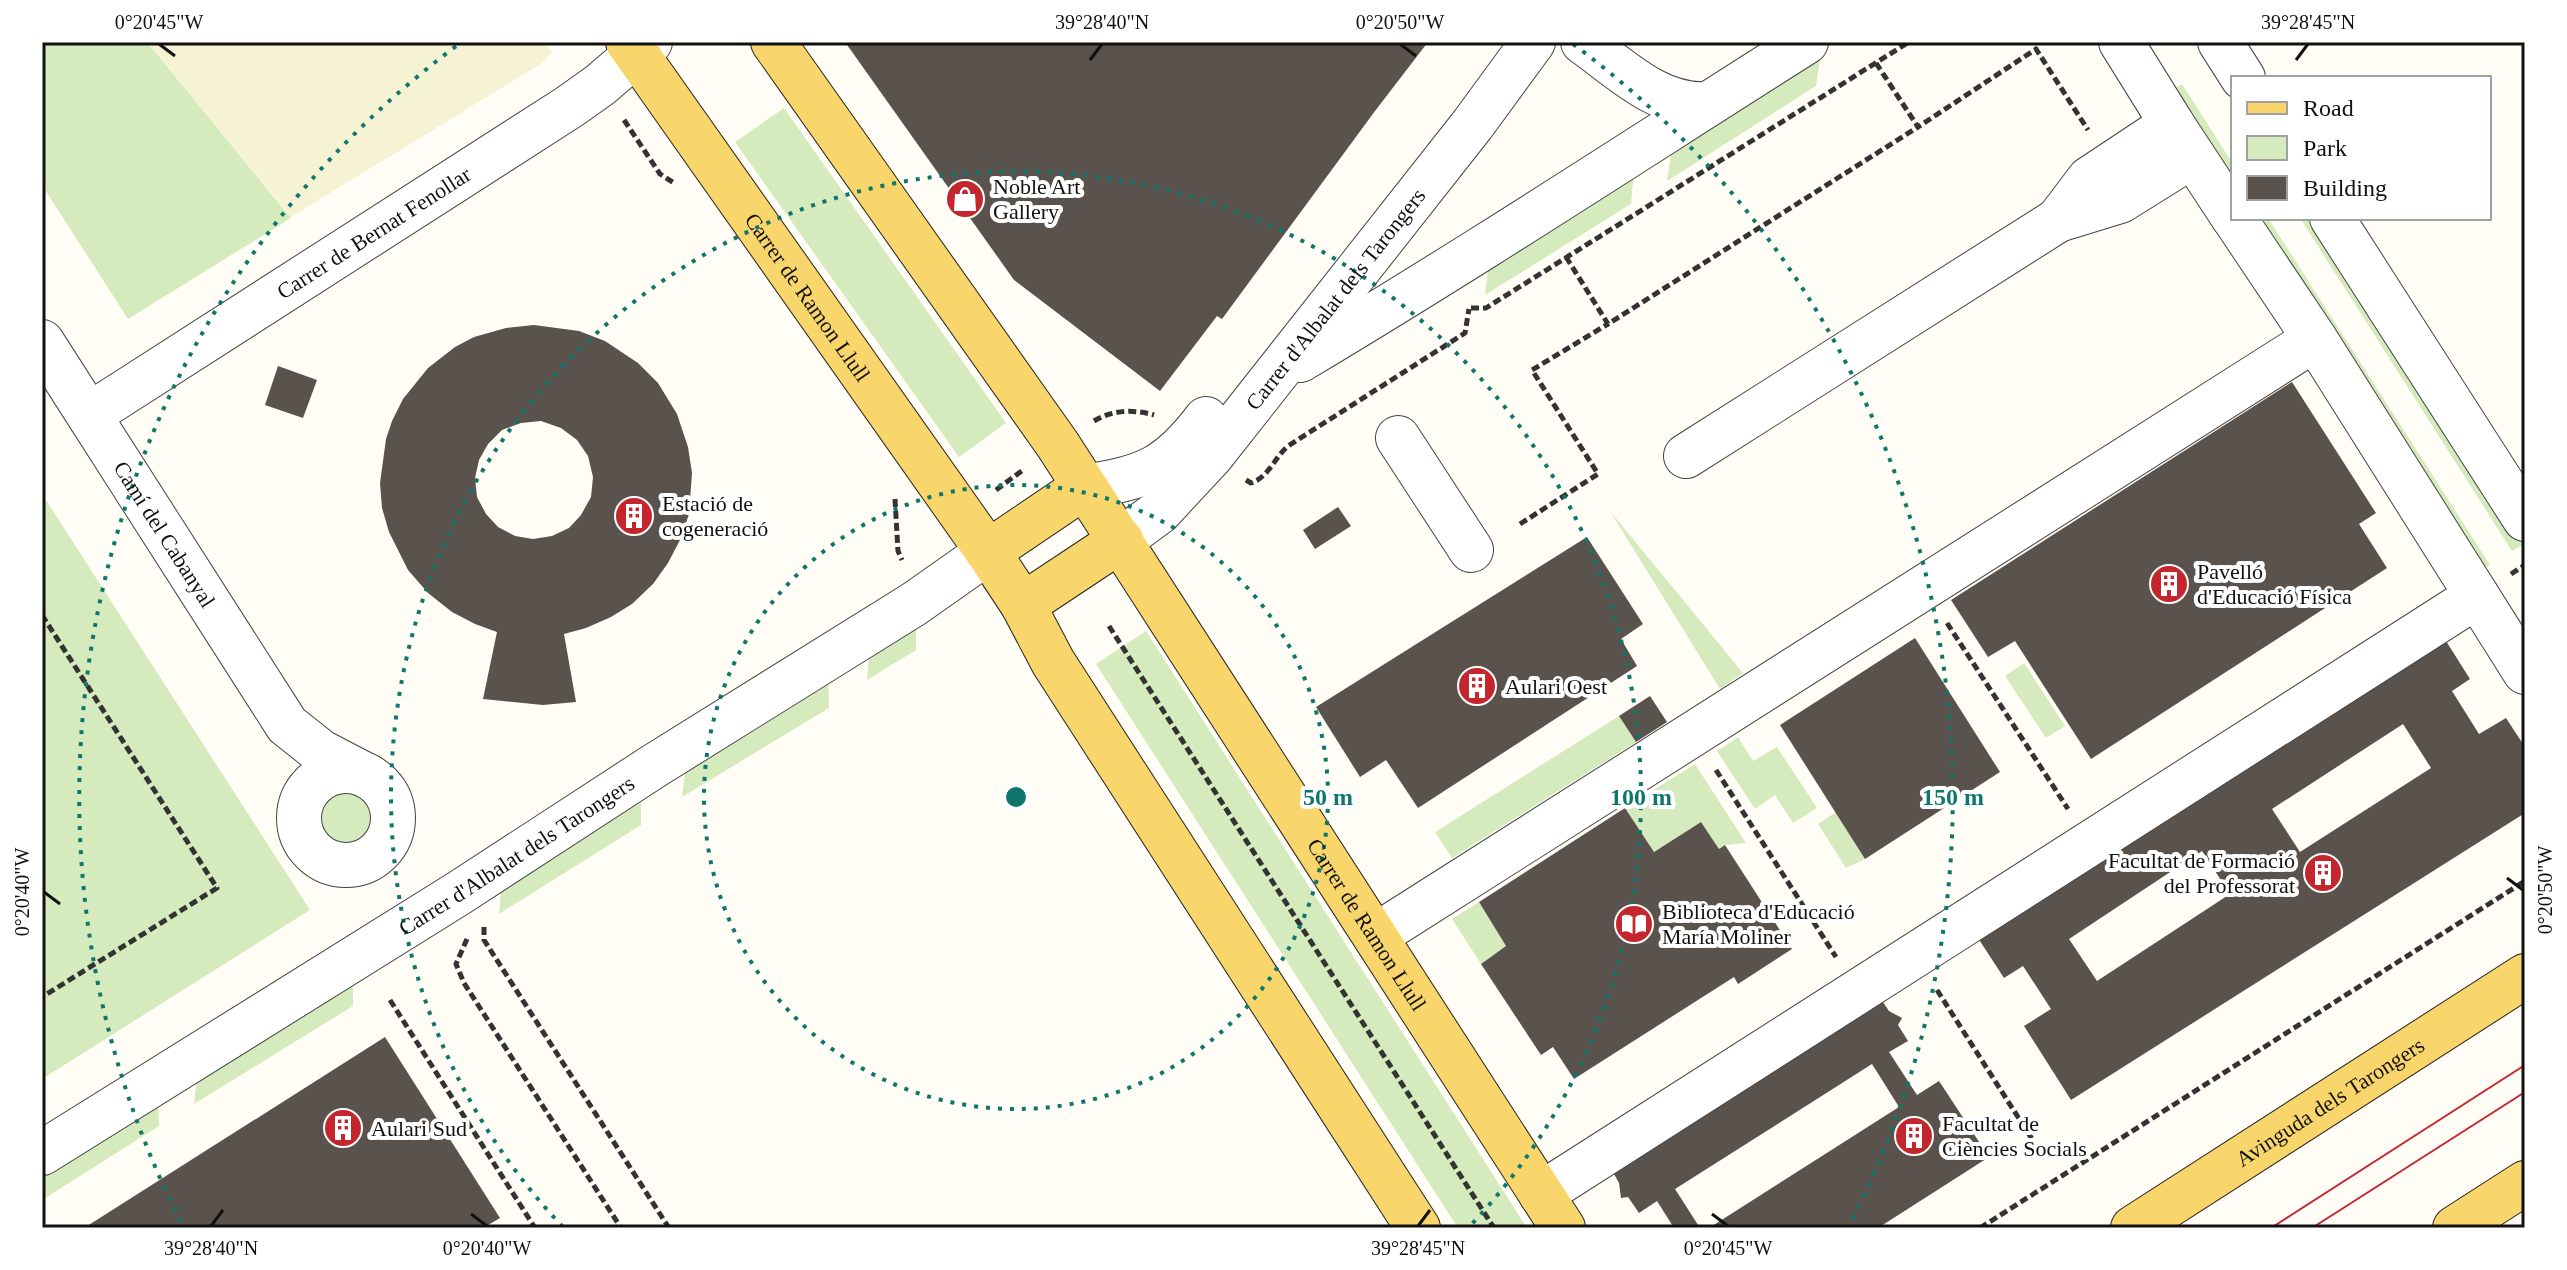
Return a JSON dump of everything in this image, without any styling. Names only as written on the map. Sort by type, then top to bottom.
[{"type":"main road","name":"Carrer de Ramon Llull","points":[[773,42],[1058,445],[1552,1211]]},
{"type":"main road","name":"Carrer de Ramon Llull","points":[[638,46],[1023,605],[1053,662],[1418,1228]]},
{"type":"main road","points":[[988,552],[1084,487]]},
{"type":"main road","points":[[1023,605],[1121,540]]},
{"type":"main road","name":"Avinguda dels Tarongers","points":[[2133,1228],[2525,976]]},
{"type":"main road","points":[[2455,1228],[2525,1183]]},
{"type":"street","name":"Carrer d'Albalat dels Tarongers","points":[[1084,487],[1118,482],[1147,472],[1175,456],[1192,438],[1501,42]]},
{"type":"street","name":"Carrer d'Albalat dels Tarongers","points":[[1121,540],[1159,512],[1212,455],[1473,124],[1533,42]]},
{"type":"street","points":[[1583,42],[1661,97],[1689,106],[1707,104]]},
{"type":"street","points":[[1276,375],[1481,251],[1644,143],[1806,42]]},
{"type":"street","points":[[2121,42],[2231,213]]},
{"type":"street","points":[[2220,42],[2242,76]]},
{"type":"street","name":"Carrer de Bernat Fenollar","points":[[89,415],[590,93],[638,46]]},
{"type":"street","points":[[1686,456],[2058,220],[2089,179],[2182,140]]},
{"type":"street","points":[[2236,220],[2315,339],[2525,672]]},
{"type":"street","points":[[2333,220],[2525,519]]},
{"type":"street","points":[[1375,936],[2315,339]]},
{"type":"street","name":"Camí del Cabanyal","points":[[42,342],[287,725]]},
{"type":"street","points":[[1398,438],[1471,550]]},
{"type":"street","name":"Carrer d'Albalat dels Tarongers","points":[[42,1153],[914,604],[988,552]]},
{"type":"street","points":[[1552,1211],[1858,992],[2477,596]]},
{"type":"street","points":[[287,725],[321,752],[369,777],[381,787],[390,801],[393,816],[391,833],[384,847],[371,858],[358,864],[328,862],[315,854],[306,843],[299,814],[293,746],[287,725]]},
{"type":"street","points":[[299,814],[311,786],[323,777],[337,772],[354,772],[369,777]]},
{"type":"path","points":[[1458,308],[1486,308],[1909,42]]},
{"type":"path","points":[[1520,524],[1598,474],[1532,370],[2036,49],[2092,137]]},
{"type":"path","points":[[1876,63],[1918,127]]},
{"type":"path","points":[[1566,257],[1608,324]]},
{"type":"path","points":[[1093,422],[1104,415],[1126,411],[1162,417]]},
{"type":"path","points":[[985,498],[1028,467]]},
{"type":"path","points":[[1925,587],[2091,843]]},
{"type":"path","points":[[42,615],[217,888],[42,997]]},
{"type":"path","points":[[1109,626],[1494,1228]]},
{"type":"path","points":[[1693,734],[1858,992]]},
{"type":"path","points":[[1980,1228],[2525,881]]},
{"type":"path","points":[[459,893],[467,908],[470,925],[456,964],[464,983],[621,1228]]},
{"type":"path","points":[[484,940],[669,1228]]},
{"type":"path","points":[[1915,956],[2046,1161]]},
{"type":"path","points":[[390,1000],[535,1228]]},
{"type":"shaded area","points":[[147,42],[544,42],[552,52],[542,63],[291,217]]},
{"type":"green space","points":[[42,42],[147,42],[291,218],[128,319],[42,185]]},
{"type":"green space","points":[[1821,53],[1816,86],[1667,181],[1672,148]]},
{"type":"green space","points":[[2182,84],[2231,161],[2231,194],[2167,94]]},
{"type":"green space","points":[[784,108],[1006,423],[959,457],[735,142]]},
{"type":"green space","points":[[1634,170],[1631,204],[1485,295],[1489,262]]},
{"type":"green space","points":[[2248,220],[2269,220],[2490,565],[2475,575]]},
{"type":"green space","points":[[2301,220],[2322,220],[2525,538],[2525,543],[2512,551]]},
{"type":"green space","points":[[42,494],[310,910],[42,1079]]},
{"type":"green space","points":[[1610,511],[1743,673],[1720,689]]},
{"type":"green space","points":[[916,617],[916,650],[867,680],[870,646]]},
{"type":"green space","points":[[1146,631],[1527,1228],[1458,1228],[1096,664]]},
{"type":"green space","points":[[2024,663],[2065,726],[2046,738],[2005,676]]},
{"type":"green space","points":[[828,674],[829,708],[682,797],[686,764]]},
{"type":"green space","points":[[1619,716],[1636,742],[1452,858],[1435,832]]},
{"type":"green space","points":[[1738,737],[1753,761],[1777,747],[1817,808],[1793,823],[1775,795],[1755,809],[1717,751]]},
{"type":"green space","points":[[1695,764],[1746,843],[1725,845],[1719,849],[1701,822],[1654,852],[1625,808]]},
{"type":"green space","points":[[346,786],[359,789],[369,796],[376,806],[379,819],[376,832],[369,842],[359,849],[346,852],[333,849],[323,842],[316,832],[313,819],[316,806],[323,796],[333,789]]},
{"type":"green space","points":[[641,792],[641,825],[499,914],[502,879]]},
{"type":"green space","points":[[1836,812],[1865,859],[1846,868],[1818,824]]},
{"type":"green space","points":[[1479,902],[1506,946],[1481,964],[1452,919]]},
{"type":"green space","points":[[353,972],[353,1006],[194,1104],[198,1071]]},
{"type":"green space","points":[[158,1093],[159,1126],[42,1200],[42,1168]]},
{"type":"building","points":[[845,42],[1428,42],[1222,319],[1217,316],[1160,391],[1014,280]]},
{"type":"building","name":"Estació de cogeneració","points":[[534,325],[579,331],[605,341],[638,363],[658,383],[677,414],[688,447],[692,473],[689,514],[668,563],[653,584],[632,604],[611,617],[564,634],[576,702],[543,705],[483,699],[497,632],[452,612],[428,593],[408,570],[389,532],[382,508],[380,483],[386,439],[403,399],[428,368],[455,347],[474,337],[506,328]],"holes":[[[541,421],[561,428],[577,440],[588,456],[593,477],[591,497],[569,528],[552,536],[533,539],[515,536],[498,527],[477,497],[475,478],[479,460],[488,444],[502,430],[521,423]]]},
{"type":"building","points":[[278,366],[317,380],[303,418],[265,405]]},
{"type":"building","name":"Pavelló d'Educació Física","points":[[2292,382],[2376,513],[2359,524],[2387,568],[2091,759],[2015,641],[1988,657],[1951,600]]},
{"type":"building","points":[[1338,507],[1351,526],[1315,549],[1303,530]]},
{"type":"building","name":"Aulari Oest","points":[[1587,537],[1643,624],[1621,639],[1637,666],[1418,808],[1386,760],[1360,777],[1316,707]]},
{"type":"building","points":[[1915,638],[2000,772],[1865,859],[1780,725]]},
{"type":"building","name":"Facultat de Formació del Professorat","points":[[2446,641],[2470,679],[2452,691],[2479,734],[2506,718],[2525,747],[2525,813],[2071,1100],[2024,1026],[2051,1009],[2023,966],[2004,978],[1978,938]],"holes":[[[2403,724],[2431,768],[2300,852],[2272,809]],[[2202,851],[2230,894],[2097,981],[2069,939]]]},
{"type":"building","points":[[1650,696],[1667,722],[1636,742],[1619,716]]},
{"type":"building","name":"Biblioteca d'Educació María Moliner","points":[[1625,808],[1654,852],[1701,822],[1719,849],[1725,845],[1792,949],[1738,984],[1734,977],[1574,1079],[1553,1047],[1541,1055],[1481,964],[1506,946],[1479,902]]},
{"type":"building","name":"Facultat de Ciències Socials","points":[[1883,1002],[1889,1011],[1902,1018],[1898,1025],[1908,1041],[1889,1052],[1917,1095],[1939,1081],[1989,1157],[1878,1228],[1709,1228],[1899,1107],[1872,1064],[1675,1189],[1700,1228],[1674,1228],[1657,1201],[1639,1213],[1628,1197],[1621,1198],[1614,1174]]},
{"type":"building","name":"Aulari Sud","points":[[385,1037],[500,1218],[483,1228],[84,1228]]},
{"type":"tram line","points":[[2271,1228],[2525,1065]]},
{"type":"tram line","points":[[2312,1228],[2525,1092]]},
{"type":"place","name":"Noble Art Gallery","points":[[965,199]]},
{"type":"place","name":"Estació de cogeneració","points":[[634,516]]},
{"type":"place","name":"Pavelló d'Educació Física","points":[[2169,584]]},
{"type":"place","name":"Aulari Oest","points":[[1477,686]]},
{"type":"place","name":"Facultat de Formació del Professorat","points":[[2323,873]]},
{"type":"place","name":"Biblioteca d'Educació María Moliner","points":[[1634,924]]},
{"type":"place","name":"Aulari Sud","points":[[343,1128]]},
{"type":"place","name":"Facultat de Ciències Socials","points":[[1914,1136]]}]
